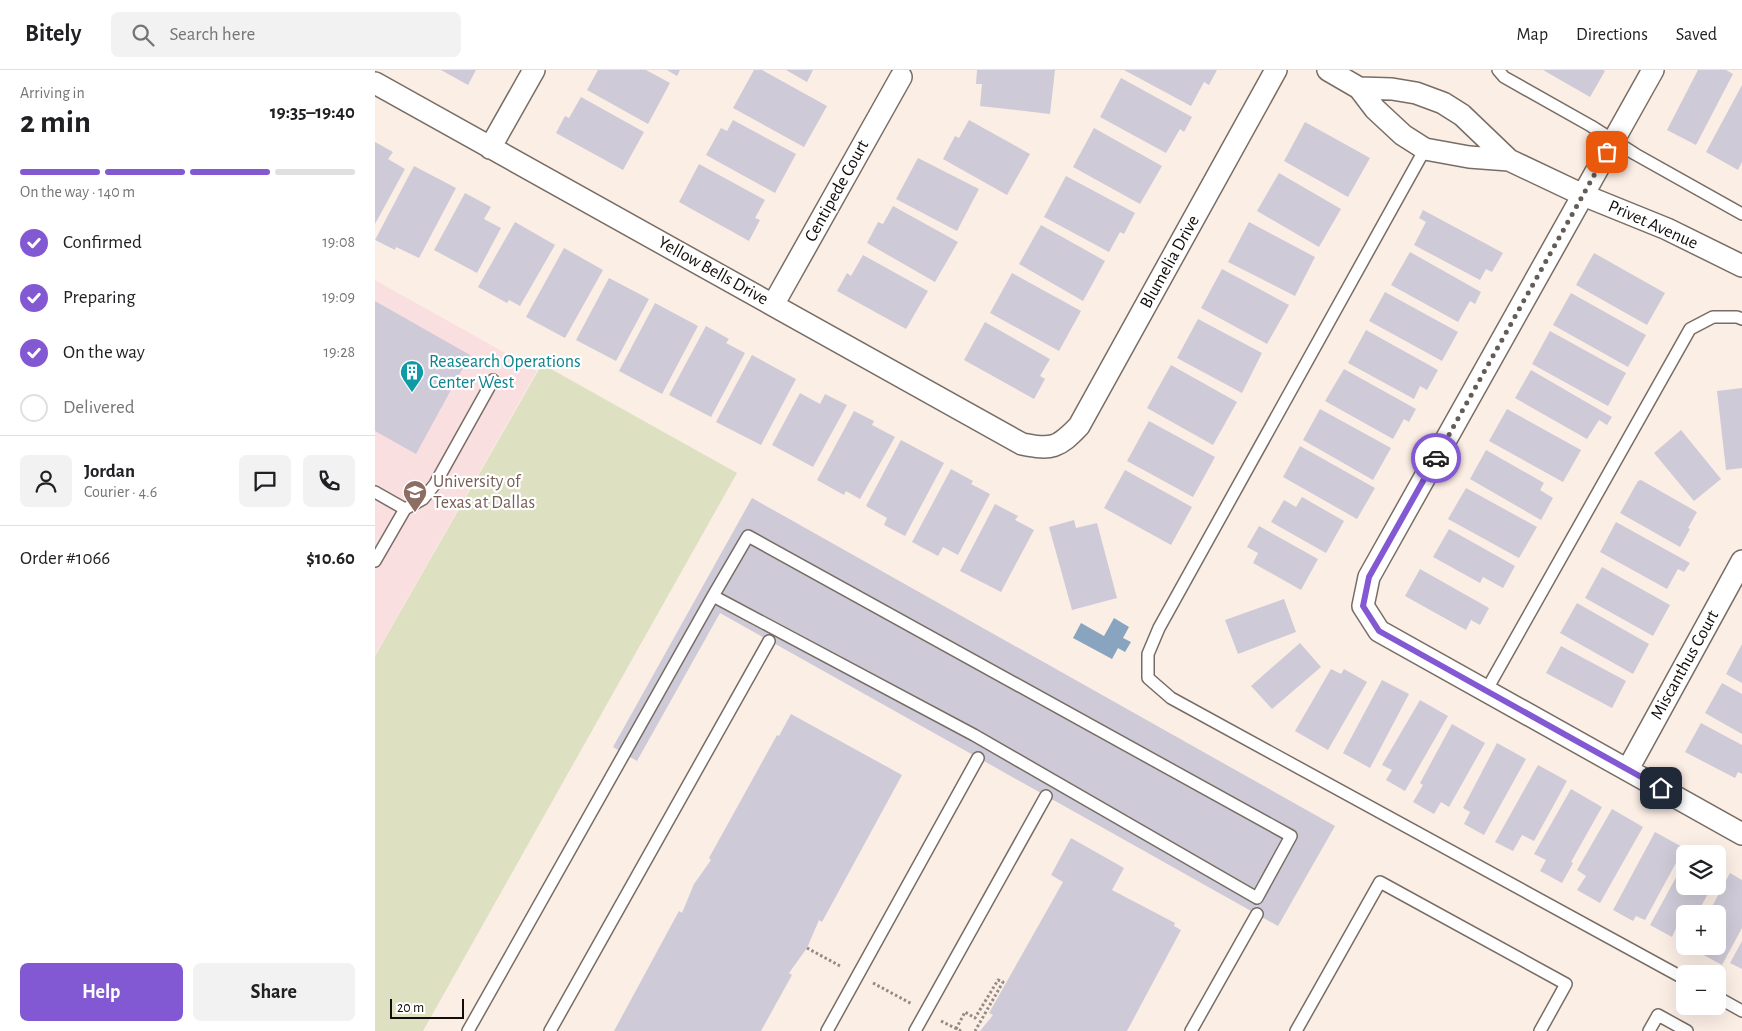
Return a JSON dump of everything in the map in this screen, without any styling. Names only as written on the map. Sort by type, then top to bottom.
[{"type":"street","points":[[490,148],[534,70]]},
{"type":"street","name":"Blumelia Drive","points":[[1054,447],[1079,426],[1276,70]]},
{"type":"street","name":"Privet Avenue","points":[[1328,70],[1359,88],[1375,109],[1403,136],[1425,149],[1469,158],[1509,160]]},
{"type":"street","points":[[1653,70],[1369,577],[1363,606],[1379,631],[1742,834]]},
{"type":"street","name":"Centipede Court","points":[[773,305],[901,77]]},
{"type":"street","name":"Yellow Bells Drive","points":[[375,83],[1022,444],[1039,448],[1054,447]]},
{"type":"street","name":"Privet Avenue","points":[[1359,88],[1392,89],[1416,93],[1443,103],[1462,115],[1509,160],[1583,194],[1667,229],[1742,266]]},
{"type":"street","name":"Miscanthus Court","points":[[1628,769],[1742,561]]},
{"type":"lane","points":[[1498,70],[1504,76],[1591,126],[1635,154],[1742,214]]},
{"type":"lane","points":[[1425,149],[1159,628],[1148,654],[1148,678],[1171,698],[1676,974]]},
{"type":"lane","points":[[1486,691],[1690,329],[1713,317],[1737,316],[1742,319]]},
{"type":"lane","points":[[375,561],[405,508],[423,499],[435,484],[493,380]]},
{"type":"lane","points":[[375,492],[405,508]]},
{"type":"lane","points":[[468,1031],[713,596],[748,536],[1291,836],[1257,898],[974,735],[713,596]]},
{"type":"lane","points":[[550,1031],[769,641]]},
{"type":"lane","points":[[827,1031],[978,758]]},
{"type":"lane","points":[[915,1031],[1046,796]]},
{"type":"lane","points":[[1297,1031],[1380,882],[1566,984],[1541,1031]]},
{"type":"lane","points":[[1191,1031],[1257,914]]},
{"type":"lane","points":[[1726,1002],[1742,1010]]},
{"type":"lane","points":[[1649,1031],[1658,1015],[1687,1031]]},
{"type":"path","points":[[807,948],[844,968]]},
{"type":"path","points":[[956,1029],[965,1012],[975,1018],[998,980],[1003,982],[975,1031]]},
{"type":"path","points":[[871,982],[912,1004]]},
{"type":"path","points":[[939,1019],[961,1031]]},
{"type":"shaded area","name":"University of Texas at Dallas","points":[[375,280],[537,371],[375,655]]},
{"type":"green space","points":[[542,364],[737,473],[423,1031],[375,1031],[375,656]]},
{"type":"water","points":[[1114,618],[1129,627],[1123,638],[1131,642],[1125,652],[1118,648],[1112,659],[1073,638],[1081,623],[1104,636]]},
{"type":"building","points":[[441,70],[476,70],[468,85]]},
{"type":"building","points":[[598,70],[646,70],[670,83],[648,124],[587,90]]},
{"type":"building","points":[[667,70],[680,70],[677,76]]},
{"type":"building","points":[[754,70],[762,70],[827,106],[804,147],[733,108]]},
{"type":"building","points":[[786,70],[813,70],[807,82]]},
{"type":"building","points":[[977,70],[1055,70],[1050,114],[980,106],[982,84],[976,84]]},
{"type":"building","points":[[1124,70],[1217,70],[1209,85],[1204,82],[1191,106]]},
{"type":"building","points":[[1543,70],[1603,70],[1605,71],[1590,97]]},
{"type":"building","points":[[1698,70],[1726,70],[1733,74],[1696,145],[1667,130]]},
{"type":"building","points":[[1121,78],[1192,117],[1184,132],[1180,129],[1166,153],[1100,117]]},
{"type":"building","points":[[1742,85],[1742,162],[1738,170],[1706,152]]},
{"type":"building","points":[[581,97],[644,132],[623,170],[556,133],[565,116],[569,118]]},
{"type":"building","points":[[733,120],[796,154],[775,193],[706,155],[721,128],[727,131]]},
{"type":"building","points":[[969,120],[1030,154],[1007,195],[943,159],[955,136],[959,138]]},
{"type":"building","points":[[1305,122],[1370,158],[1348,197],[1284,161]]},
{"type":"building","points":[[1094,128],[1162,166],[1140,204],[1073,167]]},
{"type":"building","points":[[375,142],[393,152],[388,159],[405,169],[375,224]]},
{"type":"building","points":[[918,158],[979,189],[957,231],[896,199]]},
{"type":"building","points":[[699,164],[765,200],[755,218],[760,220],[749,241],[679,202]]},
{"type":"building","points":[[414,166],[456,188],[419,258],[396,247],[395,250],[375,240]]},
{"type":"building","points":[[1279,173],[1341,209],[1319,247],[1257,211]]},
{"type":"building","points":[[1066,176],[1135,213],[1124,234],[1120,232],[1109,252],[1044,217]]},
{"type":"building","points":[[465,193],[491,207],[484,219],[501,228],[477,273],[434,250]]},
{"type":"building","points":[[893,206],[958,242],[935,282],[867,243],[878,222],[883,224]]},
{"type":"building","points":[[1423,210],[1503,253],[1492,272],[1486,269],[1480,280],[1414,245],[1426,222],[1419,218]]},
{"type":"building","points":[[515,222],[555,245],[520,306],[509,300],[507,303],[478,287]]},
{"type":"building","points":[[1249,222],[1315,257],[1295,296],[1228,262]]},
{"type":"building","points":[[1041,225],[1105,261],[1083,301],[1019,264]]},
{"type":"building","points":[[564,248],[603,270],[565,338],[526,317]]},
{"type":"building","points":[[1410,252],[1481,292],[1475,304],[1470,301],[1458,322],[1391,285]]},
{"type":"building","points":[[1594,253],[1665,293],[1647,325],[1576,285]]},
{"type":"building","points":[[863,255],[928,291],[906,329],[837,291],[847,273],[851,276]]},
{"type":"building","points":[[1222,269],[1289,305],[1267,344],[1201,308]]},
{"type":"building","points":[[1012,273],[1081,311],[1059,351],[990,313]]},
{"type":"building","points":[[609,278],[649,299],[616,361],[576,340]]},
{"type":"building","points":[[1385,292],[1458,332],[1442,361],[1369,321]]},
{"type":"building","points":[[1571,293],[1646,335],[1628,367],[1553,325]]},
{"type":"building","name":"Reasearch Operations Center West","points":[[375,301],[470,355],[416,454],[375,431]]},
{"type":"building","points":[[655,303],[698,326],[662,394],[619,371]]},
{"type":"building","points":[[1198,319],[1262,353],[1242,393],[1177,358]]},
{"type":"building","points":[[985,322],[1050,359],[1040,376],[1045,379],[1034,399],[964,360]]},
{"type":"building","points":[[706,326],[729,339],[726,343],[745,353],[711,417],[669,395]]},
{"type":"building","points":[[1366,330],[1438,370],[1427,390],[1420,386],[1414,399],[1348,363]]},
{"type":"building","points":[[1550,331],[1626,373],[1608,406],[1532,364]]},
{"type":"building","points":[[752,355],[796,379],[761,445],[716,422]]},
{"type":"building","points":[[1171,365],[1237,402],[1213,445],[1147,408]]},
{"type":"building","points":[[1344,369],[1416,409],[1409,422],[1404,419],[1393,439],[1325,401]]},
{"type":"building","points":[[1531,370],[1612,417],[1607,425],[1599,420],[1587,439],[1515,398]]},
{"type":"building","points":[[1742,388],[1742,468],[1726,470],[1717,391]]},
{"type":"building","points":[[800,393],[820,404],[825,394],[847,405],[813,467],[772,445]]},
{"type":"building","points":[[1320,409],[1391,448],[1373,480],[1303,440]]},
{"type":"building","points":[[1507,409],[1581,450],[1563,482],[1489,441]]},
{"type":"building","points":[[854,411],[874,421],[872,425],[895,437],[860,499],[846,491],[844,495],[817,480]]},
{"type":"building","points":[[1149,421],[1215,457],[1193,497],[1127,461]]},
{"type":"building","points":[[1681,430],[1721,479],[1694,501],[1654,453]]},
{"type":"building","points":[[901,440],[944,463],[905,536],[884,525],[887,518],[866,506]]},
{"type":"building","points":[[1300,446],[1375,488],[1357,519],[1283,477]]},
{"type":"building","points":[[1486,450],[1544,483],[1540,490],[1553,498],[1541,520],[1470,479]]},
{"type":"building","points":[[951,469],[973,481],[971,484],[990,494],[958,555],[943,547],[938,556],[912,542]]},
{"type":"building","points":[[1125,470],[1192,507],[1171,545],[1104,508]]},
{"type":"building","points":[[1641,480],[1697,512],[1680,547],[1620,513],[1638,481]]},
{"type":"building","points":[[1466,488],[1537,527],[1519,558],[1448,519]]},
{"type":"building","points":[[1302,497],[1344,521],[1326,553],[1271,522],[1284,500],[1296,507]]},
{"type":"building","points":[[752,498],[1335,826],[1278,926],[720,613],[637,761],[613,747]]},
{"type":"building","points":[[995,504],[1018,516],[1015,520],[1034,530],[1001,592],[960,571]]},
{"type":"building","points":[[1074,520],[1076,528],[1097,523],[1117,598],[1072,610],[1049,527]]},
{"type":"building","points":[[1616,522],[1690,563],[1684,572],[1678,569],[1667,589],[1600,552]]},
{"type":"building","points":[[1259,526],[1318,559],[1301,590],[1253,563],[1258,553],[1247,547]]},
{"type":"building","points":[[1449,529],[1515,566],[1503,588],[1483,577],[1480,583],[1433,557]]},
{"type":"building","points":[[1602,567],[1670,605],[1653,636],[1585,598]]},
{"type":"building","points":[[1420,569],[1489,608],[1480,625],[1471,620],[1466,630],[1405,596]]},
{"type":"building","points":[[1284,599],[1296,632],[1238,654],[1225,620]]},
{"type":"building","points":[[1577,603],[1649,644],[1633,674],[1560,633]]},
{"type":"building","points":[[1300,643],[1321,667],[1272,709],[1251,686]]},
{"type":"building","points":[[1742,644],[1742,683],[1726,674]]},
{"type":"building","points":[[1561,646],[1626,681],[1612,708],[1546,673]]},
{"type":"building","points":[[1331,669],[1341,674],[1344,669],[1367,682],[1328,750],[1295,731]]},
{"type":"building","points":[[1382,680],[1409,694],[1370,768],[1343,753]]},
{"type":"building","points":[[1722,683],[1742,694],[1742,734],[1705,713]]},
{"type":"building","points":[[1420,700],[1448,716],[1405,791],[1386,780],[1392,770],[1382,765]]},
{"type":"building","points":[[791,714],[902,775],[822,922],[819,920],[807,948],[789,973],[792,975],[761,1031],[614,1031],[679,911],[682,913],[694,884],[711,860],[709,858],[777,735],[779,736]]},
{"type":"building","points":[[1701,723],[1742,745],[1742,774],[1738,772],[1735,778],[1685,752]]},
{"type":"building","points":[[1452,724],[1485,743],[1449,807],[1441,802],[1434,814],[1413,802],[1423,785],[1420,783]]},
{"type":"building","points":[[1497,743],[1526,759],[1484,835],[1464,824],[1470,812],[1463,808]]},
{"type":"building","points":[[1538,765],[1567,781],[1534,841],[1522,835],[1513,851],[1495,842]]},
{"type":"building","points":[[1571,789],[1602,807],[1571,862],[1573,863],[1562,883],[1540,871],[1546,860],[1534,854]]},
{"type":"building","points":[[1612,809],[1643,827],[1600,903],[1577,890],[1586,876],[1577,870]]},
{"type":"building","points":[[1655,832],[1679,845],[1676,845],[1676,863],[1645,920],[1636,916],[1633,921],[1613,910]]},
{"type":"building","points":[[1071,838],[1124,868],[1112,890],[1175,923],[1174,926],[1181,930],[1127,1031],[980,1031],[993,1015],[989,1013],[1063,882],[1051,875]]},
{"type":"building","points":[[1730,873],[1742,880],[1742,928],[1722,965],[1704,955],[1726,955],[1726,905],[1713,905],[1718,895],[1726,895],[1726,880]]},
{"type":"building","points":[[1676,877],[1676,895],[1707,895],[1702,905],[1676,905],[1676,928],[1672,937],[1650,925]]},
{"type":"building","points":[[1742,941],[1742,969],[1730,963]]},
{"type":"way so far","points":[[1436,458],[1607,152]]},
{"type":"place","name":"Reasearch Operations Center West","points":[[412,393]]},
{"type":"place","name":"University of Texas at Dallas","points":[[415,513]]},
{"type":"route","points":[[1436,458],[1369,577],[1363,606],[1379,631],[1661,788]]}]
